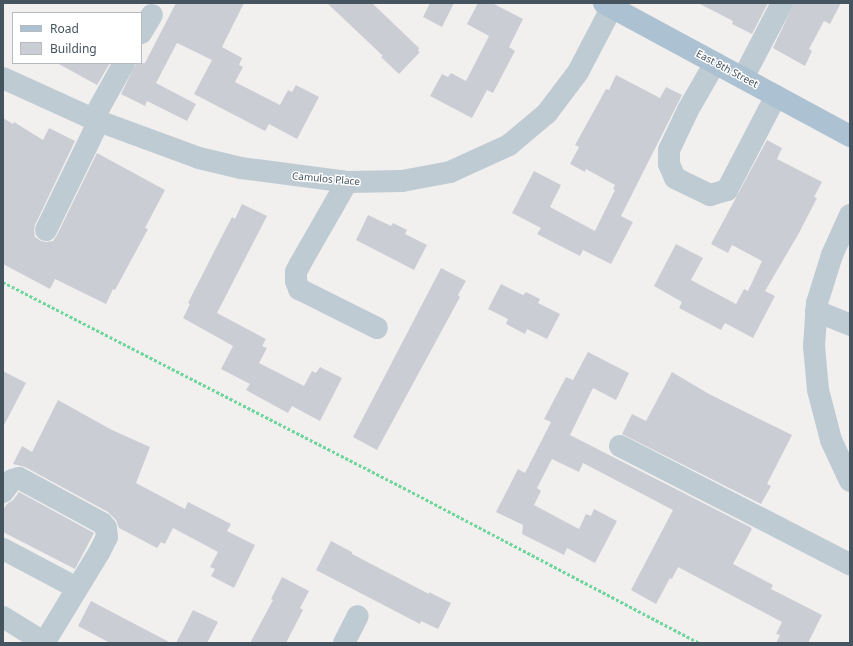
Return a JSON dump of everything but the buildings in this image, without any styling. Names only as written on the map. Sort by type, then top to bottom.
[{"type":"main road","name":"East 8th Street","points":[[610,4],[850,136]]},
{"type":"street","points":[[743,78],[782,3]]},
{"type":"street","name":"Camulos Place","points":[[3,78],[96,120],[199,158],[241,168],[347,182],[402,181],[450,172],[509,145],[547,113],[574,78],[610,4]]},
{"type":"street","points":[[715,63],[688,110],[669,150],[669,164],[675,178],[710,195],[727,190],[776,96]]},
{"type":"street","points":[[46,230],[96,120],[124,64]]},
{"type":"street","points":[[347,182],[300,264],[296,272],[296,281],[299,289],[377,328]]},
{"type":"street","points":[[850,215],[832,255],[817,303],[814,346],[818,390],[831,440],[850,481]]},
{"type":"street","points":[[816,311],[850,324]]},
{"type":"street","points":[[620,446],[850,564]]},
{"type":"street","points":[[3,492],[12,480],[19,478],[102,523],[106,528],[106,537],[100,551],[44,643],[3,618]]},
{"type":"street","points":[[3,549],[78,588]]},
{"type":"street","points":[[344,643],[358,616]]},
{"type":"path","points":[[3,282],[408,490],[700,643]]}]
